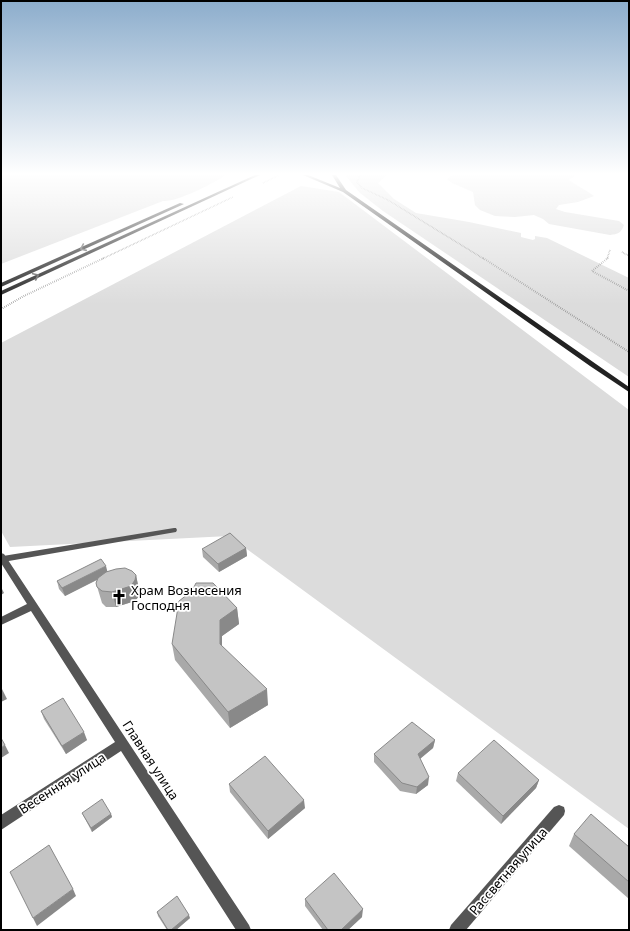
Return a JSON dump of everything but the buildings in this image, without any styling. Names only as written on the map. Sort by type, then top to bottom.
[{"type":"main road","points":[[1,285],[149,218]]},
{"type":"main road","points":[[1,292],[163,218]]},
{"type":"main road","points":[[384,218],[629,390]]},
{"type":"street","name":"Главная улица","points":[[2,558],[244,930]]},
{"type":"street","points":[[1,621],[33,606]]},
{"type":"street","name":"Весенняя улица","points":[[1,823],[122,744]]},
{"type":"street","name":"Рассветная улица","points":[[456,930],[559,811]]},
{"type":"lane","points":[[2,558],[174,530]]},
{"type":"path","points":[[1,309],[24,296],[187,218]]},
{"type":"path","points":[[419,218],[629,352]]},
{"type":"path","points":[[610,250],[608,258],[592,271],[629,291]]},
{"type":"path","points":[[622,252],[629,256]]},
{"type":"shaded area","points":[[1,218],[118,218],[1,264]]},
{"type":"shaded area","points":[[239,218],[374,218],[629,410],[629,829],[229,536],[10,547],[1,531],[1,343]]},
{"type":"shaded area","points":[[394,218],[448,218],[521,233],[521,237],[533,240],[535,239],[535,236],[547,238],[629,278],[629,377]]},
{"type":"shaded area","points":[[542,218],[604,218],[619,221],[624,225],[619,233],[610,235],[549,224]]},
{"type":"place","name":"Храм Вознесения Господня","points":[[119,597]]}]
